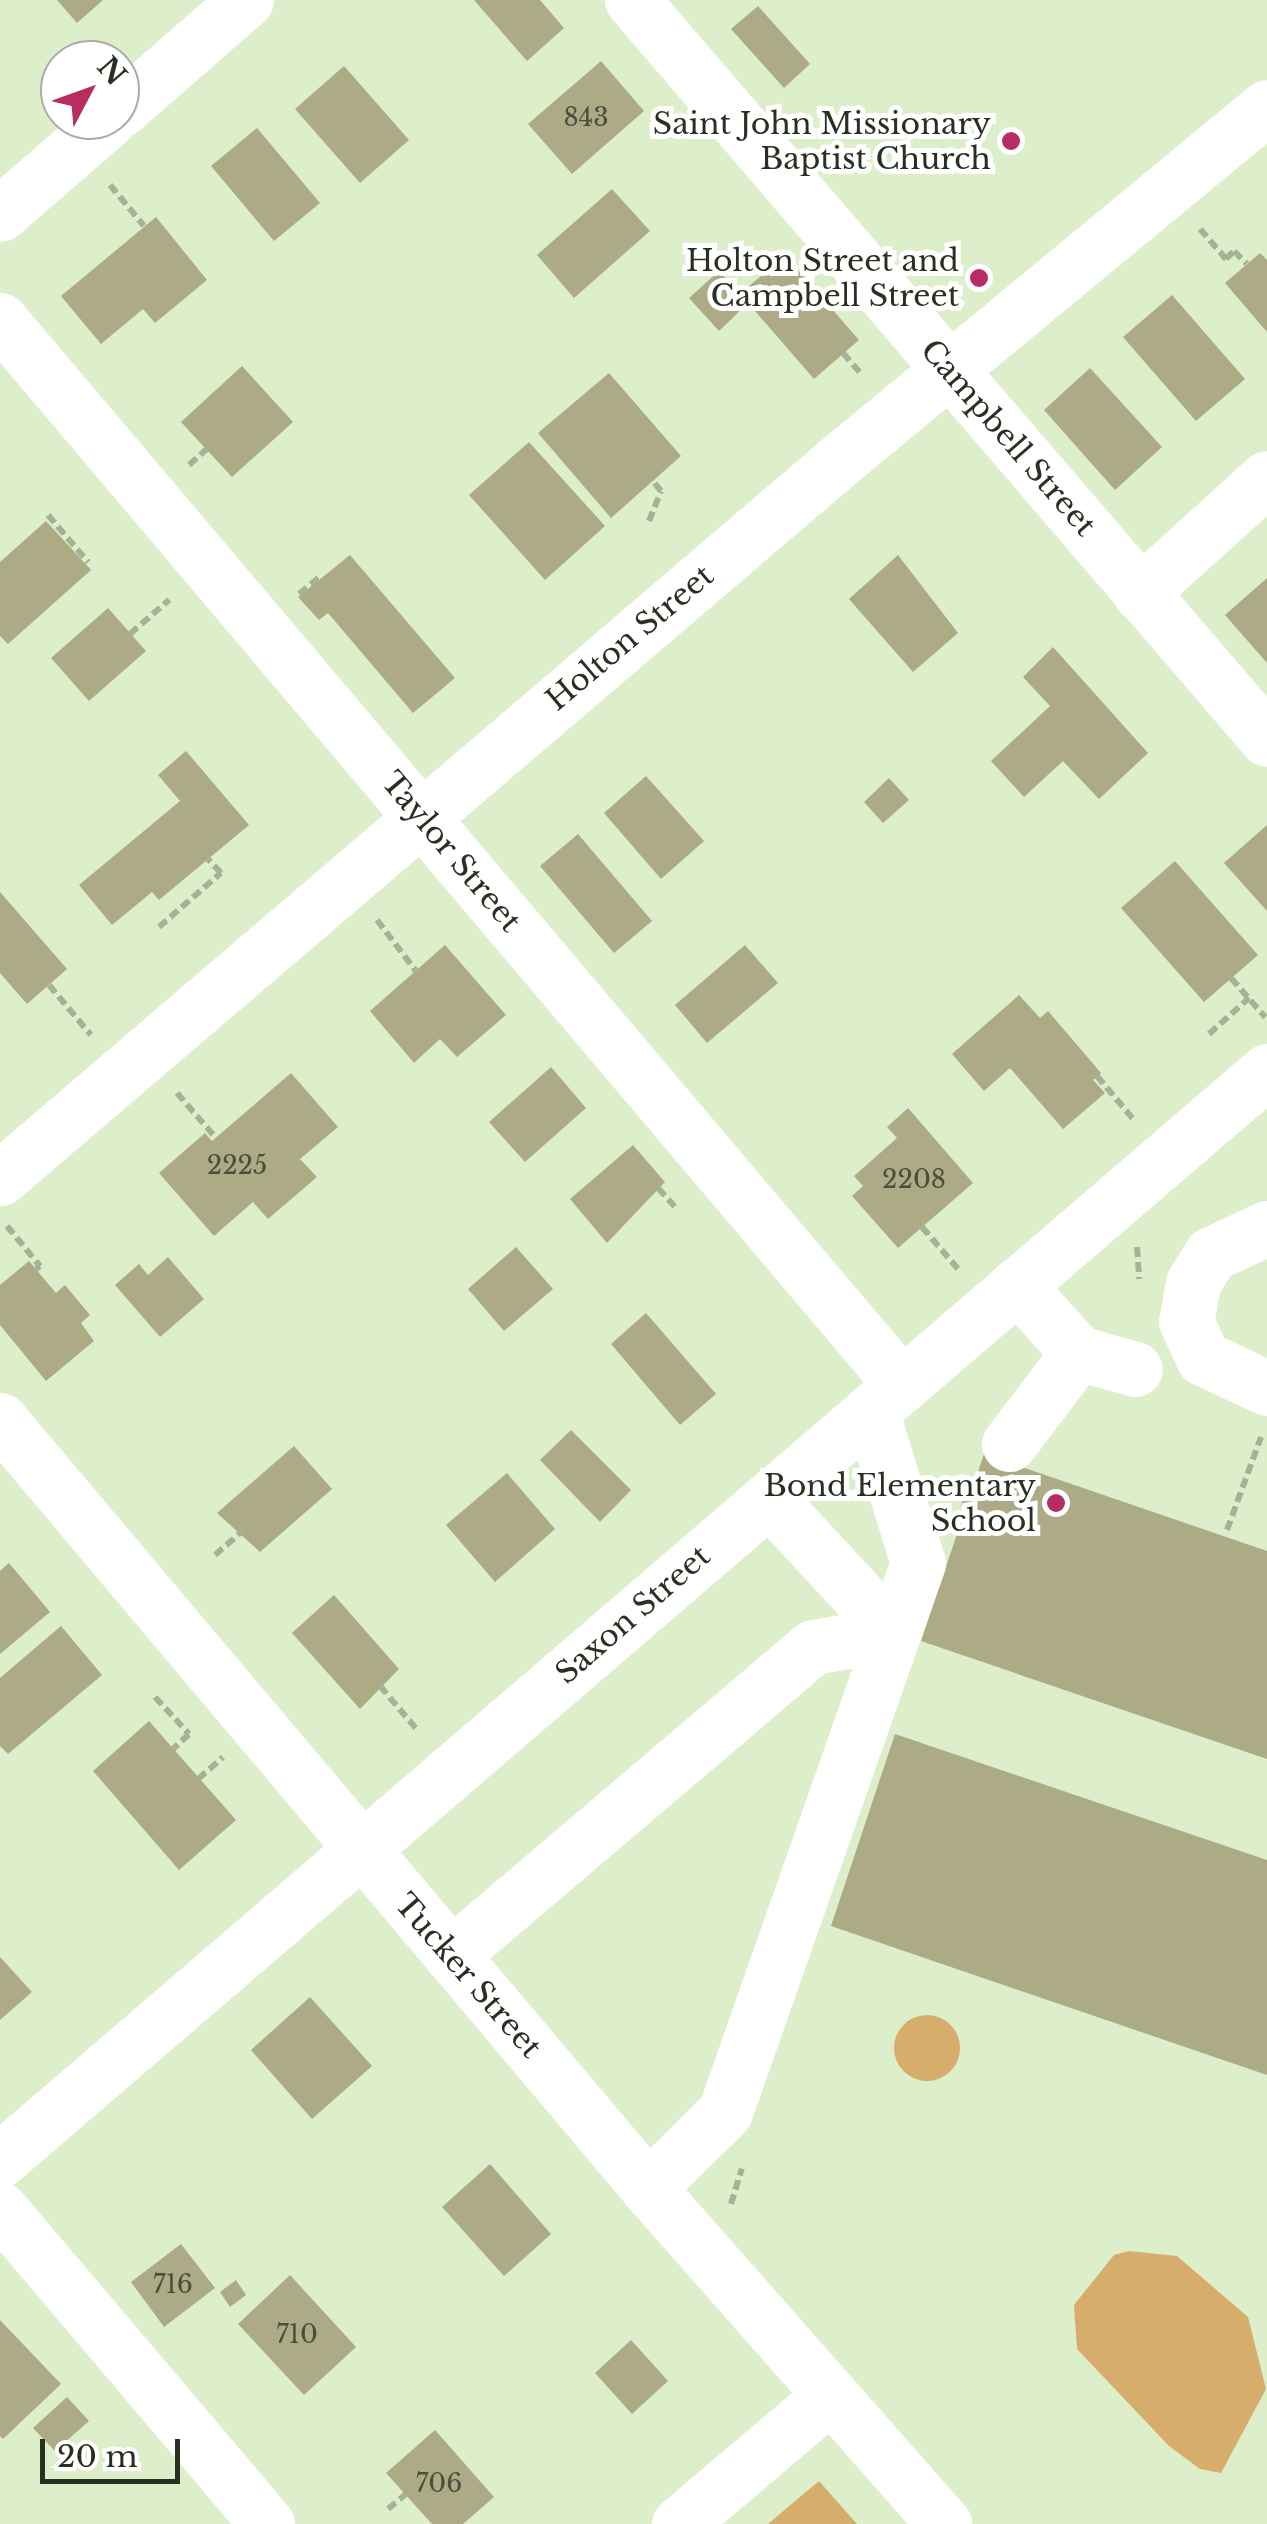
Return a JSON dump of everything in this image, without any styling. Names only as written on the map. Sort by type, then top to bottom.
[{"type":"street","points":[[140,93],[246,0]]},
{"type":"street","name":"Campbell Street","points":[[656,8],[948,369],[1267,739]]},
{"type":"street","name":"Holton Street","points":[[0,1178],[948,369],[1267,107]]},
{"type":"street","points":[[0,214],[85,140]]},
{"type":"street","name":"Taylor Street","points":[[0,320],[420,816],[886,1398]]},
{"type":"street","points":[[1140,592],[1267,478]]},
{"type":"street","name":"Saxon Street","points":[[0,2160],[1267,1071]]},
{"type":"street","points":[[1266,1407],[1203,1358],[1186,1321],[1193,1283],[1211,1254],[1267,1228]]},
{"type":"street","points":[[1018,1285],[1078,1353],[1135,1370]]},
{"type":"street","points":[[994,1453],[1078,1353]]},
{"type":"street","points":[[648,2188],[725,2112],[918,1563],[886,1398]]},
{"type":"street","name":"Tucker Street","points":[[0,1420],[648,2188],[944,2524]]},
{"type":"street","points":[[769,1498],[894,1633]]},
{"type":"street","points":[[450,1956],[812,1647],[894,1633]]},
{"type":"street","points":[[0,2209],[267,2524]]},
{"type":"street","points":[[679,2524],[830,2396]]},
{"type":"path","points":[[1166,190],[1226,259],[1234,251],[1247,264]]},
{"type":"path","points":[[843,354],[865,379]]},
{"type":"path","points":[[649,521],[661,491],[653,481]]},
{"type":"path","points":[[48,515],[88,562]]},
{"type":"path","points":[[306,612],[296,598],[322,575]]},
{"type":"path","points":[[130,634],[144,621]]},
{"type":"path","points":[[159,927],[221,874],[208,859]]},
{"type":"path","points":[[371,911],[416,971]]},
{"type":"path","points":[[1232,978],[1265,1017]]},
{"type":"path","points":[[49,985],[95,1040]]},
{"type":"path","points":[[1209,1034],[1248,998]]},
{"type":"path","points":[[1097,1076],[1138,1125]]},
{"type":"path","points":[[658,1188],[675,1206]]},
{"type":"path","points":[[0,1218],[40,1266],[36,1269]]},
{"type":"path","points":[[922,1228],[963,1274]]},
{"type":"path","points":[[1227,1530],[1266,1407]]},
{"type":"path","points":[[953,1538],[994,1453]]},
{"type":"path","points":[[215,1555],[241,1532]]},
{"type":"path","points":[[380,1686],[423,1737]]},
{"type":"path","points":[[155,1697],[189,1734],[172,1749]]},
{"type":"path","points":[[198,1778],[232,1750]]},
{"type":"path","points":[[728,2220],[745,2160]]},
{"type":"path","points":[[388,2508],[406,2494]]},
{"type":"shaded area","points":[[927,2015],[940,2017],[950,2025],[958,2035],[958,2061],[950,2071],[940,2079],[927,2081],[914,2079],[904,2071],[896,2061],[894,2048],[896,2035],[904,2025],[914,2017]]},
{"type":"shaded area","points":[[1129,2251],[1177,2256],[1248,2317],[1266,2389],[1221,2473],[1200,2469],[1169,2446],[1077,2349],[1074,2305],[1114,2255]]},
{"type":"shaded area","points":[[819,2481],[857,2524],[768,2524]]},
{"type":"building","points":[[57,0],[103,0],[77,23]]},
{"type":"building","points":[[474,0],[540,0],[564,28],[527,61]]},
{"type":"building","points":[[758,6],[810,64],[784,88],[731,29]]},
{"type":"building","points":[[601,61],[644,111],[572,174],[528,124]]},
{"type":"building","points":[[344,66],[409,140],[360,183],[295,109]]},
{"type":"building","points":[[257,128],[320,203],[274,241],[211,166]]},
{"type":"building","points":[[612,189],[650,231],[574,298],[537,255]]},
{"type":"building","points":[[156,217],[207,280],[155,323],[143,309],[101,344],[61,296]]},
{"type":"building","points":[[1260,253],[1267,260],[1267,332],[1225,283]]},
{"type":"building","points":[[785,255],[859,340],[814,379],[748,303],[719,331],[689,298],[719,271],[740,294]]},
{"type":"building","points":[[1172,295],[1245,379],[1196,421],[1123,337]]},
{"type":"building","points":[[242,366],[293,422],[232,477],[181,422]]},
{"type":"building","points":[[1090,368],[1162,447],[1115,490],[1044,410]]},
{"type":"building","points":[[609,373],[681,456],[611,518],[538,433]]},
{"type":"building","points":[[529,442],[605,526],[545,580],[469,495]]},
{"type":"building","points":[[46,521],[91,570],[8,644],[0,636],[0,562]]},
{"type":"building","points":[[350,555],[455,678],[413,713],[328,613],[319,620],[298,597]]},
{"type":"building","points":[[898,555],[958,633],[913,672],[849,599]]},
{"type":"building","points":[[1267,578],[1267,663],[1225,615]]},
{"type":"building","points":[[108,608],[146,651],[89,701],[51,658]]},
{"type":"building","points":[[1053,647],[1148,753],[1099,799],[1063,761],[1024,797],[991,761],[1050,706],[1023,677]]},
{"type":"building","points":[[186,751],[249,825],[159,900],[152,892],[112,925],[79,885],[180,801],[158,775]]},
{"type":"building","points":[[646,776],[704,841],[661,879],[604,813]]},
{"type":"building","points":[[889,778],[909,800],[883,823],[864,802]]},
{"type":"building","points":[[1267,825],[1267,911],[1224,863]]},
{"type":"building","points":[[578,834],[652,921],[614,953],[540,866]]},
{"type":"building","points":[[1175,861],[1258,955],[1204,1002],[1121,908]]},
{"type":"building","points":[[0,892],[67,969],[27,1004],[0,973]]},
{"type":"building","points":[[445,945],[506,1015],[457,1057],[440,1039],[414,1063],[370,1011]]},
{"type":"building","points":[[745,945],[778,983],[707,1043],[675,1005]]},
{"type":"building","points":[[1019,995],[1040,1018],[1048,1011],[1101,1073],[1093,1080],[1105,1093],[1063,1129],[1010,1068],[984,1091],[952,1054]]},
{"type":"building","points":[[551,1067],[586,1108],[525,1162],[489,1122]]},
{"type":"building","points":[[291,1073],[338,1127],[300,1159],[317,1177],[268,1219],[253,1202],[214,1236],[159,1173],[205,1133],[212,1141]]},
{"type":"building","points":[[908,1108],[973,1183],[898,1248],[852,1196],[863,1186],[854,1176],[897,1138],[887,1127]]},
{"type":"building","points":[[633,1145],[665,1182],[607,1243],[570,1199]]},
{"type":"building","points":[[516,1247],[553,1289],[504,1331],[468,1289]]},
{"type":"building","points":[[168,1257],[204,1299],[160,1337],[115,1285],[139,1264],[148,1275]]},
{"type":"building","points":[[29,1261],[56,1293],[65,1285],[90,1315],[81,1323],[94,1341],[46,1381],[0,1325],[0,1285]]},
{"type":"building","points":[[646,1313],[716,1394],[680,1425],[611,1344]]},
{"type":"building","points":[[571,1430],[631,1490],[600,1522],[540,1460]]},
{"type":"building","points":[[294,1446],[332,1489],[260,1552],[217,1513]]},
{"type":"building","points":[[984,1454],[1267,1551],[1267,1759],[921,1641]]},
{"type":"building","points":[[507,1473],[555,1529],[495,1582],[446,1525]]},
{"type":"building","points":[[9,1563],[50,1612],[0,1654],[0,1571]]},
{"type":"building","points":[[334,1595],[399,1669],[360,1709],[292,1633]]},
{"type":"building","points":[[61,1626],[102,1675],[8,1754],[0,1746],[0,1678]]},
{"type":"building","points":[[149,1721],[236,1820],[179,1870],[93,1771]]},
{"type":"building","points":[[895,1734],[1267,1860],[1267,2075],[831,1926]]},
{"type":"building","points":[[0,1957],[32,1992],[0,2020]]},
{"type":"building","points":[[310,1997],[372,2066],[312,2119],[251,2050]]},
{"type":"building","points":[[490,2164],[551,2234],[504,2276],[442,2207]]},
{"type":"building","points":[[181,2244],[215,2288],[164,2327],[131,2282]]},
{"type":"building","points":[[290,2275],[356,2347],[304,2395],[238,2324]]},
{"type":"building","points":[[236,2280],[246,2295],[230,2307],[220,2292]]},
{"type":"building","points":[[0,2320],[61,2384],[3,2439],[0,2436]]},
{"type":"building","points":[[631,2340],[668,2381],[632,2414],[595,2373]]},
{"type":"building","points":[[67,2397],[89,2421],[55,2451],[33,2428]]},
{"type":"building","points":[[435,2430],[494,2497],[463,2524],[432,2524],[386,2473]]},
{"type":"place","name":"Saint John Missionary Baptist Church","points":[[1011,141]]},
{"type":"place","name":"Holton Street and Campbell Street","points":[[979,278]]},
{"type":"place","name":"Bond Elementary School","points":[[1056,1503]]}]
